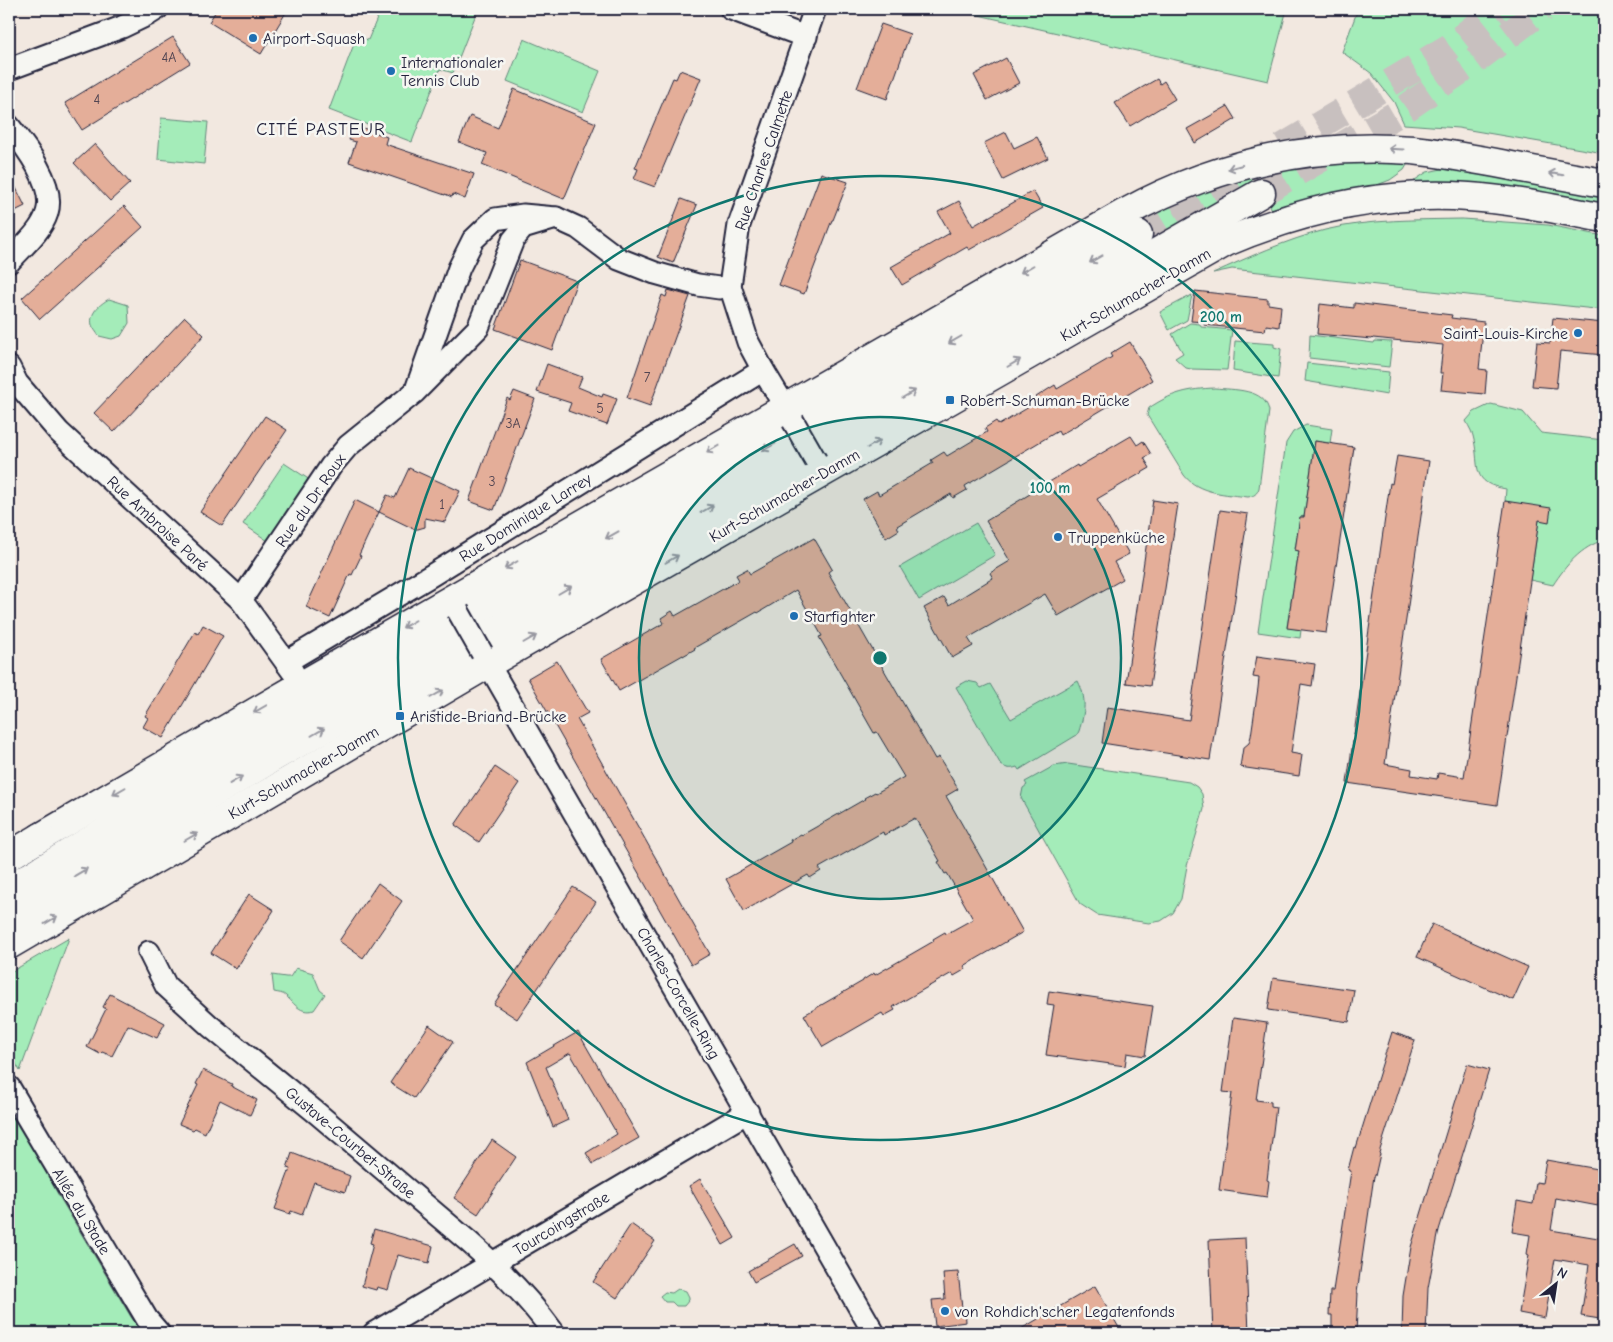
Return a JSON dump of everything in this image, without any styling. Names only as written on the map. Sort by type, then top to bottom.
[{"type":"main road","points":[[9,856],[302,685],[454,605],[789,414],[1147,201],[1187,184],[1231,168],[1278,157],[1351,148],[1437,153],[1604,183]]},
{"type":"main road","points":[[9,915],[276,756],[1261,193]]},
{"type":"main road","name":"Kurt-Schumacher-Damm","points":[[9,945],[485,658],[820,467],[1226,242],[1276,222],[1324,208],[1405,196],[1437,195],[1511,201],[1604,218]]},
{"type":"main road","points":[[9,888],[262,736],[489,603],[841,406],[1138,234]]},
{"type":"street","points":[[9,69],[122,27],[157,9]]},
{"type":"street","points":[[731,9],[806,38]]},
{"type":"street","name":"Rue Charles Calmette","points":[[789,414],[748,342],[730,286],[739,226],[816,9]]},
{"type":"street","points":[[9,126],[28,149],[48,193],[47,212],[44,218],[36,232],[9,262]]},
{"type":"street","points":[[415,392],[460,268],[473,240],[495,219],[523,216],[556,218],[578,228],[619,259],[647,270],[698,286],[719,288],[730,286]]},
{"type":"street","name":"Rue du Dr. Roux","points":[[241,600],[331,466],[348,446],[415,392],[478,328],[513,240],[523,228],[556,218]]},
{"type":"street","name":"Rue Ambroise Paré","points":[[9,366],[17,382],[59,432],[241,600],[302,685]]},
{"type":"street","name":"Rue Dominique Larrey","points":[[286,662],[432,575],[763,370]]},
{"type":"street","points":[[789,414],[820,467]]},
{"type":"street","points":[[454,605],[485,658]]},
{"type":"street","name":"Charles-Corcelle-Ring","points":[[485,658],[874,1333]]},
{"type":"street","name":"Gustave-Courbet-Straße","points":[[149,952],[166,986],[204,1020],[334,1126],[493,1263],[554,1333]]},
{"type":"street","name":"Allée du Stade","points":[[9,1087],[147,1319],[159,1333]]},
{"type":"street","name":"Tourcoingstraße","points":[[374,1333],[748,1112]]},
{"type":"green space","points":[[381,9],[478,9],[453,73],[440,69],[412,142],[329,110],[357,36],[368,40]]},
{"type":"green space","points":[[952,9],[1287,9],[1268,81]]},
{"type":"green space","points":[[1358,9],[1604,9],[1604,153],[1458,128],[1404,124],[1394,102],[1371,73],[1342,52]]},
{"type":"green space","points":[[524,39],[600,71],[583,112],[507,81]]},
{"type":"green space","points":[[161,118],[208,122],[204,164],[158,159]]},
{"type":"green space","points":[[1342,161],[1406,163],[1407,165],[1404,170],[1390,180],[1367,189],[1273,211],[1255,181],[1146,245],[1133,223],[1179,199],[1262,173]]},
{"type":"green space","points":[[1447,168],[1604,196],[1604,208],[1414,184],[1415,180],[1427,172]]},
{"type":"green space","points":[[1462,219],[1548,225],[1604,236],[1604,310],[1232,269],[1213,273],[1282,244],[1310,234],[1342,226],[1376,222]]},
{"type":"green space","points":[[1192,295],[1187,320],[1169,330],[1160,312]]},
{"type":"green space","points":[[109,299],[128,305],[129,323],[121,336],[112,339],[99,336],[91,321],[96,309]]},
{"type":"green space","points":[[1190,323],[1200,324],[1201,327],[1232,330],[1227,370],[1186,368],[1175,358],[1183,353],[1172,334]]},
{"type":"green space","points":[[1310,335],[1374,343],[1375,341],[1392,342],[1389,367],[1309,358]]},
{"type":"green space","points":[[1235,341],[1274,344],[1274,347],[1281,349],[1278,378],[1233,371]]},
{"type":"green space","points":[[1307,363],[1389,372],[1387,395],[1305,381]]},
{"type":"green space","points":[[1196,389],[1239,390],[1255,394],[1266,403],[1269,411],[1259,488],[1252,496],[1213,492],[1205,490],[1190,481],[1184,475],[1147,415],[1149,408],[1172,395]]},
{"type":"green space","points":[[1491,404],[1523,412],[1541,433],[1604,440],[1604,540],[1581,552],[1553,585],[1530,580],[1539,520],[1549,521],[1505,501],[1506,489],[1487,483],[1479,472],[1473,437],[1466,421],[1474,412]]},
{"type":"green space","points":[[1306,425],[1332,429],[1330,443],[1315,441],[1304,517],[1300,517],[1295,550],[1299,551],[1287,627],[1301,630],[1300,638],[1258,632],[1286,443],[1293,432]]},
{"type":"green space","points":[[284,463],[313,482],[271,543],[243,524]]},
{"type":"green space","points":[[976,523],[995,555],[919,600],[900,567]]},
{"type":"green space","points":[[967,681],[977,683],[981,688],[990,684],[1011,719],[1078,681],[1084,700],[1083,718],[1079,731],[1077,735],[1019,770],[1017,767],[1005,767],[1001,765],[956,687]]},
{"type":"green space","points":[[1068,764],[1189,782],[1197,787],[1202,794],[1204,809],[1187,866],[1181,899],[1173,913],[1161,921],[1149,923],[1097,915],[1080,904],[1021,798],[1023,788],[1027,785],[1025,782],[1054,766]]},
{"type":"green space","points":[[69,938],[20,1071],[9,1051],[9,973]]},
{"type":"green space","points":[[296,968],[313,973],[320,990],[325,994],[314,1010],[305,1011],[295,1005],[285,995],[274,992],[272,975],[290,977]]},
{"type":"green space","points":[[9,1112],[20,1124],[60,1198],[131,1317],[143,1333],[9,1333]]},
{"type":"green space","points":[[678,1289],[686,1291],[689,1297],[684,1306],[676,1306],[672,1302],[665,1302],[660,1296],[665,1292],[672,1293]]},
{"type":"building","name":"Airport-Squash","points":[[217,9],[288,9],[261,54],[209,22]]},
{"type":"building","points":[[881,24],[910,34],[887,99],[857,88]]},
{"type":"building","points":[[173,37],[190,63],[82,130],[65,103]]},
{"type":"building","points":[[1006,58],[1019,83],[987,100],[974,75]]},
{"type":"building","points":[[680,70],[701,78],[655,187],[634,179],[638,169],[635,168],[673,78],[676,79]]},
{"type":"building","points":[[1157,79],[1160,84],[1164,81],[1175,99],[1130,126],[1115,103]]},
{"type":"building","points":[[514,89],[596,123],[564,199],[482,165],[487,153],[459,142],[470,116],[498,128]]},
{"type":"building","points":[[1228,106],[1236,119],[1195,143],[1187,129]]},
{"type":"building","points":[[355,125],[387,137],[385,144],[474,174],[465,199],[453,194],[452,197],[445,195],[349,162],[356,142],[349,140]]},
{"type":"building","points":[[1006,132],[1014,148],[1037,137],[1048,158],[1003,180],[984,143]]},
{"type":"building","points":[[95,144],[130,183],[110,201],[74,163]]},
{"type":"building","points":[[821,173],[848,182],[804,294],[779,285]]},
{"type":"building","points":[[9,174],[25,206],[13,212],[9,204]]},
{"type":"building","points":[[1033,191],[1043,208],[969,250],[967,247],[902,285],[891,267],[950,233],[938,212],[959,201],[973,226]]},
{"type":"building","points":[[681,199],[697,205],[673,263],[658,257]]},
{"type":"building","points":[[124,206],[143,227],[40,319],[22,298]]},
{"type":"building","points":[[520,260],[577,281],[552,350],[495,329]]},
{"type":"building","points":[[668,290],[690,296],[650,406],[627,398],[662,295],[666,297]]},
{"type":"building","points":[[1195,291],[1268,299],[1268,304],[1281,306],[1279,327],[1266,325],[1265,331],[1204,325],[1204,322],[1191,321]]},
{"type":"building","points":[[1354,303],[1452,315],[1451,318],[1484,322],[1479,369],[1487,370],[1485,394],[1441,390],[1443,373],[1440,373],[1443,345],[1317,334],[1320,304],[1354,308]]},
{"type":"building","points":[[185,317],[204,335],[114,432],[94,413]]},
{"type":"building","name":"Saint-Louis-Kirche","points":[[1553,318],[1604,323],[1604,355],[1560,351],[1556,388],[1532,386],[1537,342],[1550,343]]},
{"type":"building","points":[[1130,342],[1152,380],[1060,435],[1058,431],[965,486],[967,490],[953,498],[951,494],[897,526],[899,530],[886,538],[863,499],[877,491],[879,495],[933,463],[931,460],[944,452],[947,456],[987,432],[985,428],[996,421],[999,425],[1039,401],[1036,397],[1055,385],[1057,389],[1112,357],[1110,354]]},
{"type":"building","points":[[547,364],[582,377],[578,387],[602,397],[603,394],[617,399],[607,425],[568,411],[571,403],[537,392]]},
{"type":"building","points":[[514,391],[535,399],[494,510],[469,501],[507,398],[510,400]]},
{"type":"building","points":[[265,416],[287,430],[222,526],[200,512]]},
{"type":"building","name":"Truppenküche","points":[[1131,436],[1137,445],[1143,441],[1151,454],[1144,458],[1150,468],[1097,499],[1129,554],[1114,562],[1123,579],[1058,616],[1045,594],[968,638],[973,646],[952,658],[924,608],[944,597],[949,605],[993,578],[990,573],[1010,561],[986,521],[1077,465],[1078,467]]},
{"type":"building","points":[[1315,441],[1354,447],[1326,633],[1287,628],[1299,551],[1295,550],[1300,517],[1304,517]]},
{"type":"building","points":[[1397,456],[1429,461],[1385,764],[1412,769],[1411,775],[1437,779],[1438,773],[1464,777],[1505,501],[1551,508],[1549,522],[1539,520],[1497,805],[1347,783],[1390,483],[1392,484]]},
{"type":"building","points":[[409,468],[460,491],[445,522],[425,518],[425,527],[414,529],[379,512],[387,495],[395,498]]},
{"type":"building","points":[[355,500],[379,512],[359,555],[361,556],[352,575],[350,574],[330,618],[306,607]]},
{"type":"building","points":[[1153,500],[1178,504],[1150,686],[1126,683]]},
{"type":"building","points":[[1220,510],[1248,514],[1210,760],[1102,743],[1107,707],[1189,720]]},
{"type":"building","points":[[814,538],[832,569],[828,572],[935,759],[939,757],[958,789],[946,796],[1023,932],[964,966],[966,969],[954,976],[952,973],[893,1007],[895,1010],[884,1016],[882,1013],[823,1047],[804,1015],[874,973],[875,975],[934,941],[933,939],[945,932],[946,934],[973,919],[947,873],[945,874],[938,862],[940,861],[915,818],[884,835],[883,832],[819,868],[821,871],[810,878],[808,875],[744,911],[726,879],[791,842],[790,840],[904,777],[877,732],[874,733],[819,637],[822,636],[796,590],[619,691],[601,659],[664,623],[661,618],[672,611],[675,616],[739,580],[736,575],[747,569],[750,574]]},
{"type":"building","points":[[203,625],[223,636],[163,738],[143,727],[148,718],[145,716],[195,632],[198,634]]},
{"type":"building","points":[[1257,656],[1315,664],[1312,686],[1301,684],[1291,753],[1302,755],[1299,776],[1240,767],[1243,748],[1249,743],[1251,736],[1259,678],[1253,677]]},
{"type":"building","points":[[557,661],[588,713],[577,719],[710,954],[691,965],[528,678]]},
{"type":"building","points":[[495,767],[519,783],[479,842],[455,825]]},
{"type":"building","points":[[378,883],[402,901],[363,958],[339,941]]},
{"type":"building","points":[[573,887],[596,902],[517,1019],[494,1004]]},
{"type":"building","points":[[249,894],[274,910],[236,969],[211,953]]},
{"type":"building","points":[[1432,924],[1528,967],[1513,1000],[1417,957]]},
{"type":"building","points":[[1273,978],[1354,990],[1349,1022],[1268,1010]]},
{"type":"building","points":[[1049,991],[1153,1006],[1145,1056],[1127,1053],[1125,1066],[1046,1055],[1054,1005],[1047,1004]]},
{"type":"building","points":[[110,994],[165,1023],[157,1038],[128,1025],[112,1056],[102,1052],[100,1054],[87,1047],[106,1009],[103,1007]]},
{"type":"building","points":[[1233,1018],[1267,1023],[1256,1100],[1271,1102],[1271,1106],[1276,1107],[1267,1180],[1269,1181],[1267,1197],[1219,1190],[1232,1093],[1223,1092]]},
{"type":"building","points":[[429,1025],[453,1042],[414,1098],[390,1083]]},
{"type":"building","points":[[578,1032],[639,1138],[593,1164],[586,1153],[617,1134],[570,1053],[546,1067],[568,1120],[553,1127],[527,1062]]},
{"type":"building","points":[[1392,1032],[1415,1040],[1379,1153],[1374,1176],[1357,1293],[1356,1333],[1332,1333],[1332,1315],[1329,1315],[1330,1291],[1333,1291],[1351,1171],[1348,1170]]},
{"type":"building","points":[[1467,1064],[1489,1070],[1439,1230],[1428,1288],[1426,1333],[1402,1333],[1403,1296],[1411,1247]]},
{"type":"building","points":[[203,1070],[232,1084],[231,1086],[257,1100],[250,1115],[220,1100],[205,1133],[179,1124],[198,1085],[196,1084]]},
{"type":"building","points":[[492,1140],[516,1157],[478,1214],[454,1198]]},
{"type":"building","points":[[292,1153],[350,1176],[345,1192],[314,1182],[302,1215],[291,1211],[290,1214],[275,1209],[290,1169],[287,1168]]},
{"type":"building","points":[[1546,1160],[1604,1170],[1598,1206],[1556,1198],[1551,1230],[1604,1239],[1604,1294],[1600,1319],[1581,1316],[1589,1265],[1555,1259],[1545,1318],[1519,1313],[1529,1255],[1527,1254],[1530,1235],[1512,1232],[1517,1201],[1533,1204],[1536,1182],[1542,1183]]},
{"type":"building","points":[[700,1179],[735,1238],[723,1245],[689,1186]]},
{"type":"building","points":[[631,1224],[655,1241],[617,1298],[593,1282]]},
{"type":"building","points":[[374,1229],[433,1246],[429,1263],[398,1255],[388,1290],[377,1287],[376,1290],[362,1286],[373,1244],[370,1243]]},
{"type":"building","points":[[1245,1238],[1249,1333],[1213,1333],[1209,1240]]},
{"type":"building","points":[[795,1244],[802,1256],[754,1282],[748,1271]]},
{"type":"building","points":[[958,1272],[962,1308],[965,1307],[966,1322],[935,1326],[932,1300],[945,1299],[943,1273]]},
{"type":"building","points":[[1095,1286],[1122,1333],[1014,1333]]},
{"type":"tunnel","points":[[1138,234],[1450,47],[1498,9]]},
{"type":"tunnel","points":[[1261,193],[1402,111],[1470,64],[1543,9]]},
{"type":"place","name":"Airport-Squash","points":[[253,38]]},
{"type":"place","name":"Internationaler Tennis Club","points":[[391,71]]},
{"type":"place","name":"Saint-Louis-Kirche","points":[[1578,333]]},
{"type":"place","name":"Robert-Schuman-Brücke","points":[[950,400]]},
{"type":"place","name":"Truppenküche","points":[[1058,537]]},
{"type":"place","name":"Starfighter","points":[[794,616]]},
{"type":"place","name":"Aristide-Briand-Brücke","points":[[400,716]]},
{"type":"place","name":"von Rohdich'scher Legatenfonds","points":[[945,1311]]},
{"type":"district","name":"CITÉ PASTEUR","points":[[321,129]]}]
